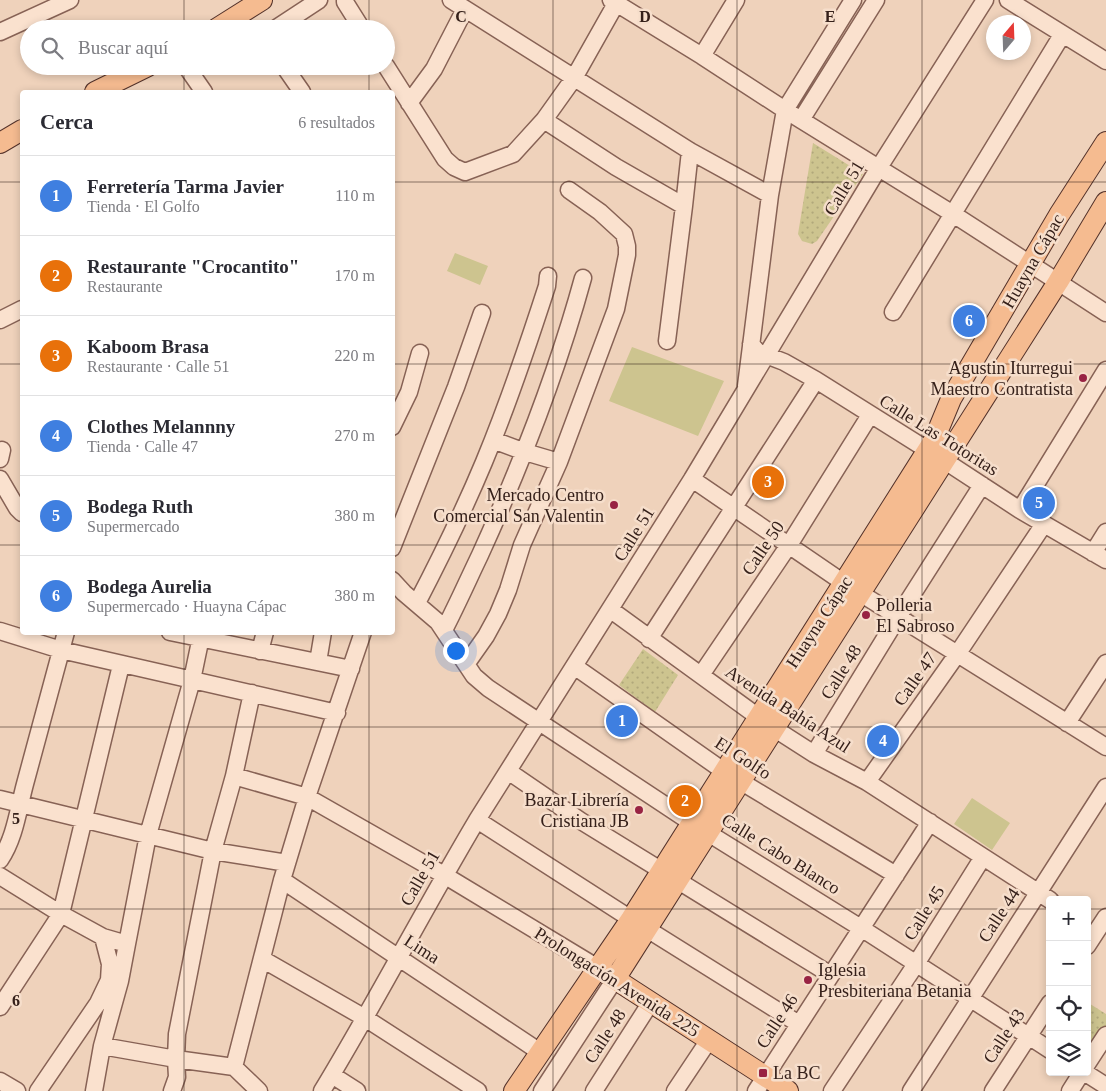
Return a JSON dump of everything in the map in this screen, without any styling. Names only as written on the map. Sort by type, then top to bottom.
[{"type":"main road","points":[[230,20],[262,0]]},
{"type":"main road","points":[[104,90],[131,75]]},
{"type":"main road","points":[[0,143],[20,134]]},
{"type":"main road","name":"Huayna Cápac","points":[[615,979],[639,924],[733,776],[775,729],[940,428],[951,399],[1059,215],[1106,142]]},
{"type":"main road","name":"Huayna Cápac","points":[[733,776],[758,717],[945,461],[1106,202]]},
{"type":"main road","name":"Huayna Cápac","points":[[514,1091],[598,968],[639,924]]},
{"type":"main road","name":"Prolongación Avenida 225","points":[[598,968],[709,1040],[761,1084],[788,1091]]},
{"type":"street","points":[[26,20],[70,0]]},
{"type":"street","points":[[289,20],[319,0]]},
{"type":"street","points":[[345,0],[357,20]]},
{"type":"street","points":[[702,56],[736,0]]},
{"type":"street","points":[[745,391],[770,195],[785,110],[853,0]]},
{"type":"street","points":[[801,120],[876,0]]},
{"type":"street","name":"Calle 51","points":[[322,1091],[477,820],[611,610],[767,356],[878,169],[985,0]]},
{"type":"street","points":[[1008,0],[1062,36],[1106,61]]},
{"type":"street","points":[[392,75],[445,159],[454,167],[465,172],[513,154],[544,120],[574,78],[615,1],[1106,312]]},
{"type":"street","points":[[409,103],[434,69],[458,4],[690,151],[770,195]]},
{"type":"street","points":[[0,32],[20,23]]},
{"type":"street","points":[[893,312],[1062,36]]},
{"type":"street","points":[[192,75],[203,90]]},
{"type":"street","points":[[290,75],[301,90]]},
{"type":"street","points":[[544,120],[616,166],[684,206]]},
{"type":"street","points":[[667,341],[690,151]]},
{"type":"street","points":[[467,663],[486,636],[498,614],[508,590],[522,545],[559,462],[616,309],[627,255],[624,234],[600,212],[569,190]]},
{"type":"street","points":[[417,603],[468,500],[522,364],[548,286],[548,276]]},
{"type":"street","points":[[444,630],[496,520],[525,452],[556,370],[583,278]]},
{"type":"street","points":[[0,320],[20,310]]},
{"type":"street","points":[[395,540],[456,387],[482,313]]},
{"type":"street","name":"Calle Las Totoritas","points":[[751,344],[758,352],[784,362],[816,380],[1020,510],[1100,557]]},
{"type":"street","points":[[395,421],[409,392],[420,353]]},
{"type":"street","points":[[1020,510],[1106,370]]},
{"type":"street","points":[[649,639],[816,380]]},
{"type":"street","name":"Calle 50","points":[[700,675],[789,545],[870,415]]},
{"type":"street","points":[[492,440],[559,462]]},
{"type":"street","points":[[0,479],[20,511]]},
{"type":"street","points":[[692,479],[852,589],[1106,746]]},
{"type":"street","name":"Calle 48","points":[[814,754],[898,617],[982,486]]},
{"type":"street","name":"Calle 47","points":[[867,782],[958,653],[1044,524]]},
{"type":"street","points":[[1100,557],[1106,532]]},
{"type":"street","name":"Calle Cabo Blanco","points":[[395,583],[438,622],[474,676],[488,688],[700,828],[861,928],[1046,1047]]},
{"type":"street","name":"Avenida Bahía Azul","points":[[611,610],[775,729],[814,754],[867,782],[1044,896]]},
{"type":"street","points":[[0,631],[61,650],[337,713]]},
{"type":"street","points":[[0,860],[6,852],[13,834],[65,635]]},
{"type":"street","points":[[260,651],[264,635]]},
{"type":"street","points":[[318,662],[322,635]]},
{"type":"street","points":[[234,1067],[287,863],[307,797],[362,635]]},
{"type":"street","points":[[94,1091],[102,1046],[119,987],[148,835],[192,680],[201,636],[260,651],[351,669]]},
{"type":"street","points":[[1067,723],[1106,663]]},
{"type":"street","points":[[0,1007],[61,914],[121,664]]},
{"type":"street","name":"El Golfo","points":[[574,666],[733,776],[896,874]]},
{"type":"street","points":[[172,1091],[177,1077],[177,1034],[213,851],[234,776],[252,693]]},
{"type":"street","points":[[508,771],[581,821],[831,975]]},
{"type":"street","name":"Prolongación Avenida 225","points":[[234,776],[307,797],[444,875],[598,968]]},
{"type":"street","name":"Calle 44","points":[[910,1091],[970,998],[1044,896],[1106,787]]},
{"type":"street","points":[[0,799],[213,851],[287,863]]},
{"type":"street","points":[[477,820],[800,1024]]},
{"type":"street","name":"Calle 46","points":[[761,1084],[930,822]]},
{"type":"street","name":"Calle 45","points":[[832,1091],[916,964],[983,857]]},
{"type":"street","points":[[0,876],[61,914],[103,936],[127,944]]},
{"type":"street","name":"Lima","points":[[282,880],[540,1052]]},
{"type":"street","points":[[1097,931],[1106,916]]},
{"type":"street","points":[[38,1091],[98,1002],[109,980],[110,964],[103,936]]},
{"type":"street","points":[[262,959],[365,1018],[478,1091]]},
{"type":"street","name":"Huayna Cápac","points":[[542,1091],[615,979]]},
{"type":"street","name":"Calle 48","points":[[594,1091],[651,1002]]},
{"type":"street","name":"Calle 43","points":[[993,1091],[1046,1009]]},
{"type":"street","points":[[1091,1058],[1106,1034]]},
{"type":"street","points":[[675,1091],[709,1040]]},
{"type":"street","points":[[102,1046],[234,1067],[259,1091]]},
{"type":"street","points":[[332,1075],[357,1091]]},
{"type":"street","points":[[1070,1091],[1080,1076]]},
{"type":"street","points":[[1090,1076],[1106,1086]]},
{"type":"street","points":[[0,1081],[16,1091]]},
{"type":"shaded area","points":[[813,143],[863,174],[817,241],[812,244],[802,241],[798,234]]},
{"type":"shaded area","points":[[455,253],[488,266],[480,285],[447,271]]},
{"type":"shaded area","points":[[632,347],[724,381],[698,436],[609,401]]},
{"type":"shaded area","points":[[643,649],[678,675],[655,712],[619,685]]},
{"type":"shaded area","points":[[972,798],[1010,823],[992,850],[954,824]]},
{"type":"shaded area","points":[[1091,1005],[1106,1014],[1106,1027],[1091,1050]]},
{"type":"place","name":"Bodega Aurelia","points":[[969,321]]},
{"type":"place","name":"Agustin Iturregui Maestro Contratista","points":[[1083,378]]},
{"type":"place","name":"Kaboom Brasa","points":[[768,482]]},
{"type":"place","name":"Bodega Ruth","points":[[1039,503]]},
{"type":"place","name":"Mercado Centro Comercial San Valentin","points":[[614,505]]},
{"type":"place","name":"Polleria El Sabroso","points":[[866,615]]},
{"type":"place","name":"Ferretería Tarma Javier","points":[[622,721]]},
{"type":"place","name":"Clothes Melannny","points":[[883,741]]},
{"type":"place","name":"Restaurante \"Crocantito\"","points":[[685,801]]},
{"type":"place","name":"Bazar Librería Cristiana JB","points":[[639,810]]},
{"type":"place","name":"Iglesia Presbiteriana Betania","points":[[808,980]]},
{"type":"place","name":"La BC","points":[[763,1073]]}]
